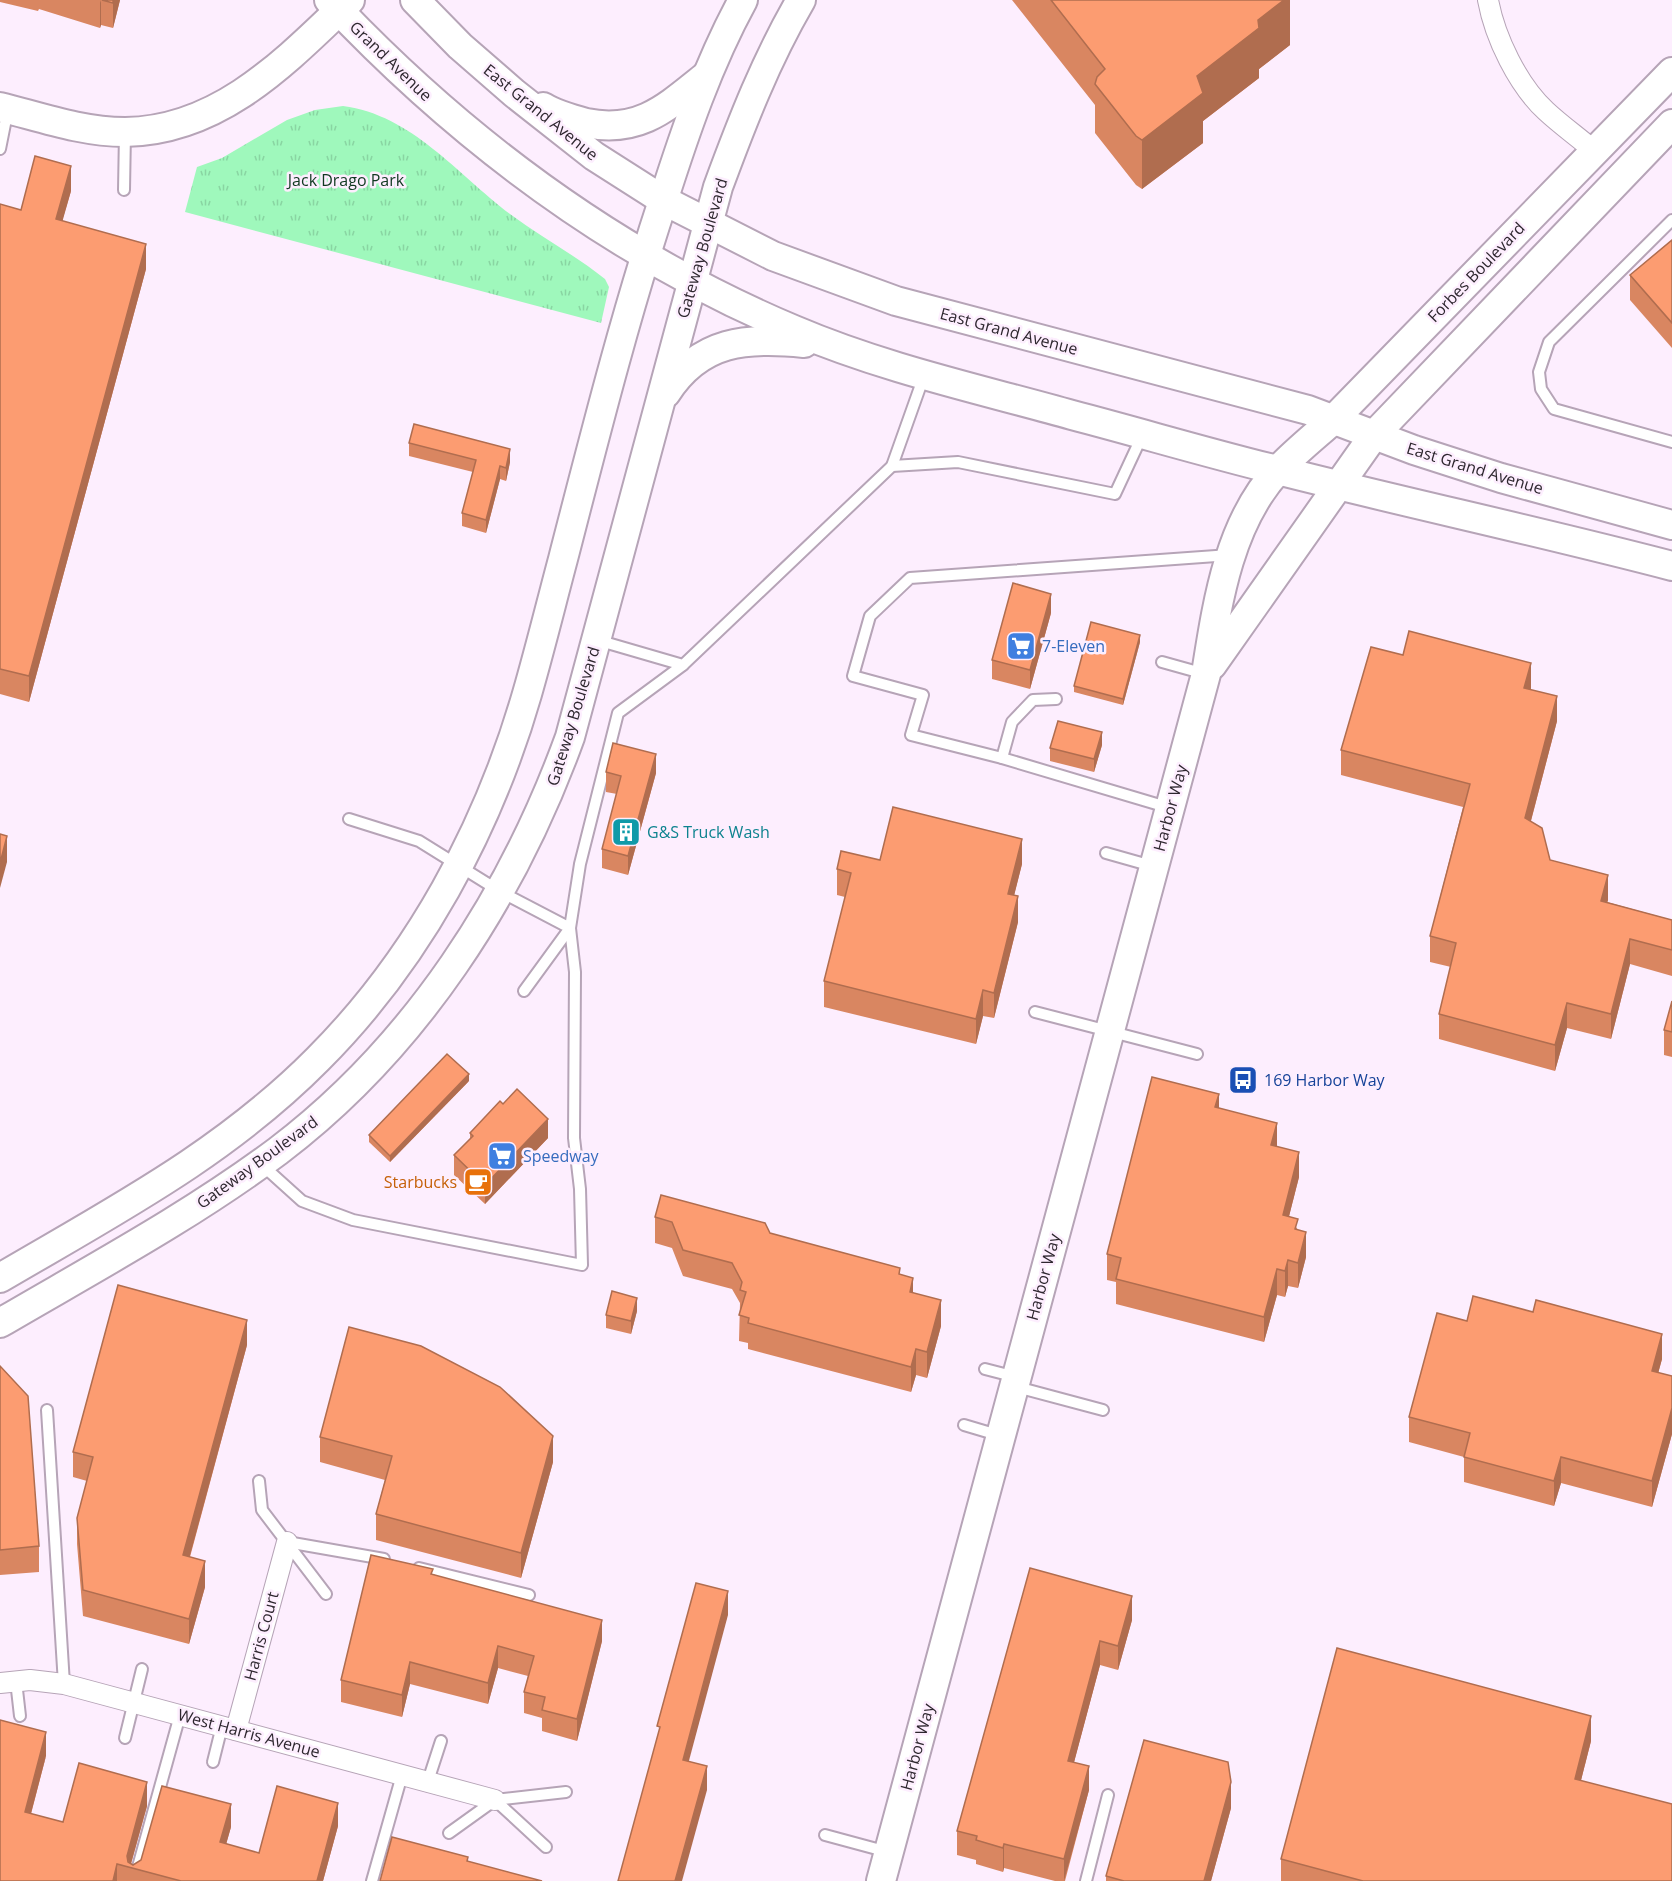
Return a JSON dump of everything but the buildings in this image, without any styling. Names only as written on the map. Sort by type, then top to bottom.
[{"type":"main road","name":"East Grand Avenue","points":[[415,0],[460,46],[558,131],[663,200],[707,224],[812,272],[896,301],[1308,410],[1501,478],[1672,525]]},
{"type":"main road","points":[[0,1278],[174,1176],[217,1147],[289,1088],[320,1057],[377,992],[422,929],[478,827],[526,697],[620,339],[645,255],[706,76],[743,0]]},
{"type":"main road","name":"Gateway Boulevard","points":[[0,1323],[194,1208],[260,1163],[317,1118],[383,1053],[441,981],[501,892],[540,814],[573,727],[707,224],[749,103],[774,45],[801,0]]},
{"type":"main road","points":[[4,108],[70,125],[125,132],[185,122],[210,113],[232,101],[269,75],[339,4]]},
{"type":"main road","name":"Grand Avenue","points":[[339,4],[454,120],[561,203],[645,255]]},
{"type":"main road","name":"Forbes Boulevard","points":[[1277,471],[1333,420],[1593,150],[1672,72]]},
{"type":"main road","points":[[514,93],[568,119],[619,126],[655,115],[706,76]]},
{"type":"main road","points":[[1339,485],[1374,435],[1672,124]]},
{"type":"main road","points":[[645,255],[758,314],[833,346],[925,375],[1277,471],[1672,566]]},
{"type":"main road","points":[[654,422],[667,392],[683,369],[718,348],[742,340],[767,339],[833,346]]},
{"type":"main road","name":"Harbor Way","points":[[881,1881],[1206,674],[1219,592],[1230,555],[1250,511],[1277,471]]},
{"type":"main road","name":"Harbor Way","points":[[1206,674],[1339,485]]},
{"type":"street","points":[[1488,0],[1503,44],[1520,78],[1544,110],[1593,150]]},
{"type":"street","name":"Harris Court","points":[[229,1728],[286,1542]]},
{"type":"street","name":"West Harris Avenue","points":[[8,1682],[30,1680],[64,1684],[495,1800]]},
{"type":"lane","points":[[0,149],[4,108]]},
{"type":"lane","points":[[124,190],[125,132]]},
{"type":"lane","points":[[1672,220],[1549,342],[1539,372],[1541,389],[1554,409],[1672,442]]},
{"type":"lane","points":[[260,1163],[303,1201],[353,1220],[582,1265],[580,1189],[574,1138],[575,972],[570,928],[580,864],[618,713],[683,665],[892,466],[925,375]]},
{"type":"lane","points":[[892,466],[958,462],[1115,494],[1143,434]]},
{"type":"lane","points":[[1170,808],[1002,758],[912,735],[923,695],[853,676],[870,616],[910,578],[1230,555]]},
{"type":"lane","points":[[597,639],[683,665]]},
{"type":"lane","points":[[1162,663],[1206,674]]},
{"type":"lane","points":[[1002,758],[1012,722],[1033,699],[1056,699]]},
{"type":"lane","points":[[349,819],[419,841],[501,892],[570,928]]},
{"type":"lane","points":[[1106,853],[1154,867]]},
{"type":"lane","points":[[524,991],[570,928]]},
{"type":"lane","points":[[1035,1012],[1197,1054]]},
{"type":"lane","points":[[985,1369],[1015,1382],[1103,1410]]},
{"type":"lane","points":[[47,1410],[64,1684]]},
{"type":"lane","points":[[964,1425],[1001,1436]]},
{"type":"lane","points":[[259,1481],[262,1510],[326,1594]]},
{"type":"lane","points":[[286,1542],[357,1552],[392,1561]]},
{"type":"lane","points":[[403,1564],[529,1595]]},
{"type":"lane","points":[[125,1738],[142,1669]]},
{"type":"lane","points":[[8,1682],[20,1716]]},
{"type":"lane","points":[[134,1881],[180,1715]]},
{"type":"lane","points":[[213,1762],[229,1728]]},
{"type":"lane","points":[[428,1781],[441,1741]]},
{"type":"lane","points":[[372,1881],[402,1774]]},
{"type":"lane","points":[[449,1833],[495,1800],[566,1792]]},
{"type":"lane","points":[[1086,1881],[1108,1795]]},
{"type":"lane","points":[[495,1800],[546,1847]]},
{"type":"lane","points":[[825,1835],[888,1852]]},
{"type":"green space","name":"Jack Drago Park","points":[[343,106],[391,121],[412,134],[433,148],[510,214],[605,279],[609,287],[601,323],[185,212],[197,167],[222,158],[287,120],[315,110]]},
{"type":"place","name":"7-Eleven","points":[[1021,646]]},
{"type":"place","name":"G&S Truck Wash","points":[[626,832]]},
{"type":"place","name":"169 Harbor Way","points":[[1243,1080]]},
{"type":"place","name":"Speedway","points":[[502,1156]]},
{"type":"place","name":"Starbucks","points":[[478,1182]]}]
